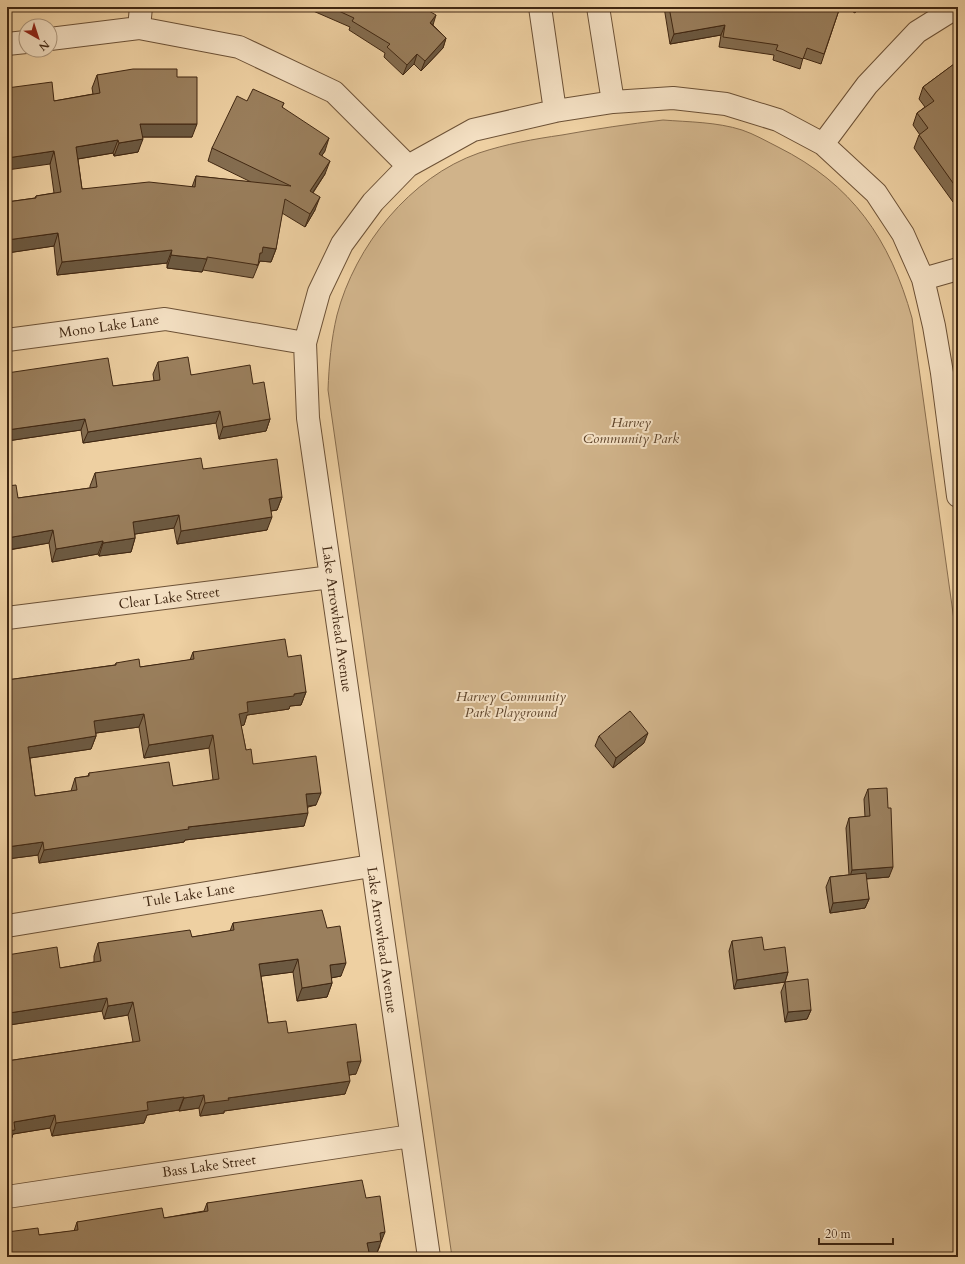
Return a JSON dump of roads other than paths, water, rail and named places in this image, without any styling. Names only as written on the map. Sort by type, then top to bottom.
[{"type":"street","points":[[540,7],[555,111]]},
{"type":"street","points":[[598,7],[613,102]]},
{"type":"street","points":[[824,144],[867,85],[917,32],[957,7]]},
{"type":"street","points":[[58,37],[140,17],[238,46],[334,92],[408,166]]},
{"type":"street","points":[[7,44],[18,43]]},
{"type":"street","name":"Lake Arrowhead Avenue","points":[[429,1257],[308,418],[305,343],[319,292],[342,244],[373,202],[408,166],[473,130],[555,111],[613,102],[672,98],[726,104],[778,120],[824,144],[876,193],[903,234],[923,279],[934,326],[942,374],[958,496]]},
{"type":"street","points":[[923,279],[958,269]]},
{"type":"street","name":"Mono Lake Lane","points":[[7,340],[165,318],[305,343]]},
{"type":"street","name":"Clear Lake Street","points":[[7,618],[331,577]]},
{"type":"street","name":"Tule Lake Lane","points":[[7,926],[372,866]]},
{"type":"street","name":"Bass Lake Street","points":[[7,1196],[411,1136]]},
{"type":"park label","name":"Harvey Community Park","points":[[631,430]]},
{"type":"park label","name":"Harvey Community Park Playground","points":[[511,704]]}]
